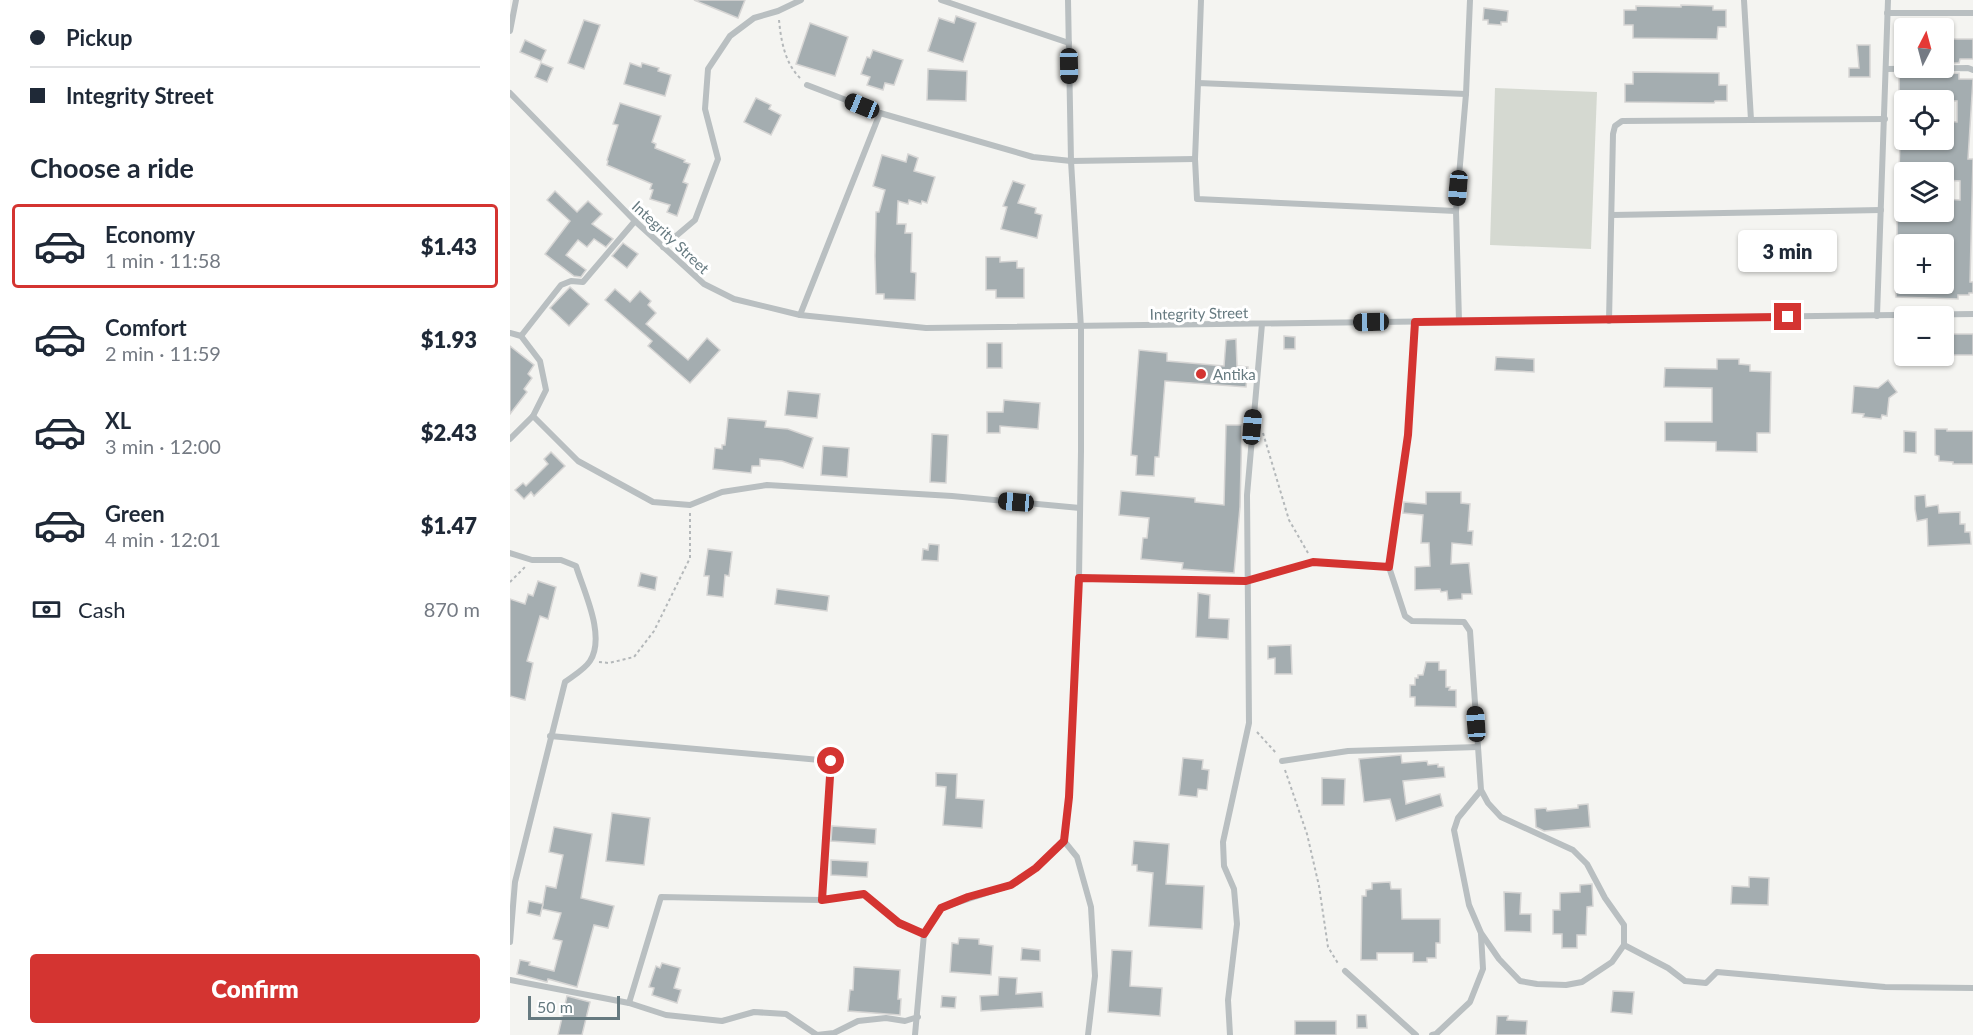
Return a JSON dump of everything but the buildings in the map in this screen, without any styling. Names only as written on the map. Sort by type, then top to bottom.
[{"type":"street","points":[[510,31],[516,0]]},
{"type":"street","points":[[663,248],[695,220],[718,159],[705,109],[708,69],[730,36],[754,18],[778,12],[801,0]]},
{"type":"street","points":[[941,0],[1069,43]]},
{"type":"street","points":[[915,1035],[924,934],[941,908],[968,897],[1011,885],[1036,868],[1064,841],[1069,797],[1079,578],[1081,328],[1071,161],[1068,0]]},
{"type":"street","points":[[1201,0],[1195,159],[1197,199],[1456,211]]},
{"type":"street","points":[[1459,321],[1456,211],[1466,94],[1470,0]]},
{"type":"street","points":[[1744,0],[1751,120]]},
{"type":"street","points":[[1877,316],[1888,0]]},
{"type":"street","points":[[1887,13],[1973,13]]},
{"type":"street","points":[[1886,69],[1968,68],[1973,70]]},
{"type":"street","points":[[1198,83],[1466,94]]},
{"type":"street","points":[[807,84],[880,113],[1033,158],[1071,161],[1195,159]]},
{"type":"street","name":"Integrity Street","points":[[510,93],[635,221],[704,284],[734,299],[800,315],[926,328],[1081,328],[1973,314]]},
{"type":"street","points":[[800,315],[880,113]]},
{"type":"street","points":[[1609,321],[1615,126],[1622,121],[1885,120]]},
{"type":"street","points":[[1612,215],[1881,210]]},
{"type":"street","points":[[521,336],[561,285],[571,281],[583,282],[635,221]]},
{"type":"street","points":[[1415,322],[1408,435],[1389,567],[1405,616],[1412,621],[1464,622],[1470,631],[1481,790],[1488,803],[1501,817],[1573,850],[1587,864],[1605,898],[1624,925],[1624,945],[1612,962],[1582,982],[1566,985],[1520,981],[1499,959],[1481,933],[1469,905],[1454,830],[1458,818],[1481,790]]},
{"type":"street","points":[[1230,1035],[1228,1000],[1238,924],[1234,889],[1224,866],[1223,842],[1249,723],[1246,495],[1262,324]]},
{"type":"street","points":[[510,333],[521,336],[540,361],[546,390],[532,416],[510,440]]},
{"type":"street","points":[[532,416],[578,461],[653,502],[690,505],[722,492],[767,485],[952,496],[1080,508]]},
{"type":"street","points":[[510,553],[532,560],[561,560],[576,566],[597,631],[590,662],[565,682],[515,882],[510,942]]},
{"type":"street","points":[[1079,578],[1246,581],[1313,562],[1389,567]]},
{"type":"street","points":[[550,736],[831,761],[822,900]]},
{"type":"street","points":[[1282,761],[1348,751],[1478,747]]},
{"type":"street","points":[[1064,841],[1077,857],[1091,907],[1095,976],[1088,1035]]},
{"type":"street","points":[[629,1003],[661,897],[822,900],[864,894],[899,923],[924,934]]},
{"type":"street","points":[[1432,1035],[1436,1034],[1470,1002],[1483,969],[1481,933]]},
{"type":"street","points":[[1624,945],[1668,968],[1685,981],[1706,983],[1717,972],[1885,987],[1973,988]]},
{"type":"street","points":[[1345,971],[1416,1035]]},
{"type":"street","points":[[510,980],[629,1003],[666,1015],[722,1021],[754,1012],[786,1014],[817,1035],[834,1033],[858,1020],[886,1018],[905,1021],[918,1017]]},
{"type":"path","points":[[778,12],[782,45],[794,72],[807,84]]},
{"type":"path","points":[[1260,425],[1289,520],[1313,562]]},
{"type":"path","points":[[590,662],[609,663],[634,657],[654,631],[690,558],[690,505]]},
{"type":"path","points":[[510,582],[532,560]]},
{"type":"path","points":[[1249,723],[1282,761],[1306,834],[1319,886],[1328,947],[1334,960],[1345,971]]},
{"type":"shaded area","points":[[1495,88],[1597,92],[1591,249],[1490,245]]},
{"type":"place","name":"Antika","points":[[1201,374]]},
{"type":"route","points":[[831,761],[822,900],[864,894],[899,923],[924,934],[941,908],[968,897],[1011,885],[1036,868],[1064,841],[1069,797],[1079,578],[1246,581],[1313,562],[1389,567],[1408,435],[1415,322],[1788,317]]}]
